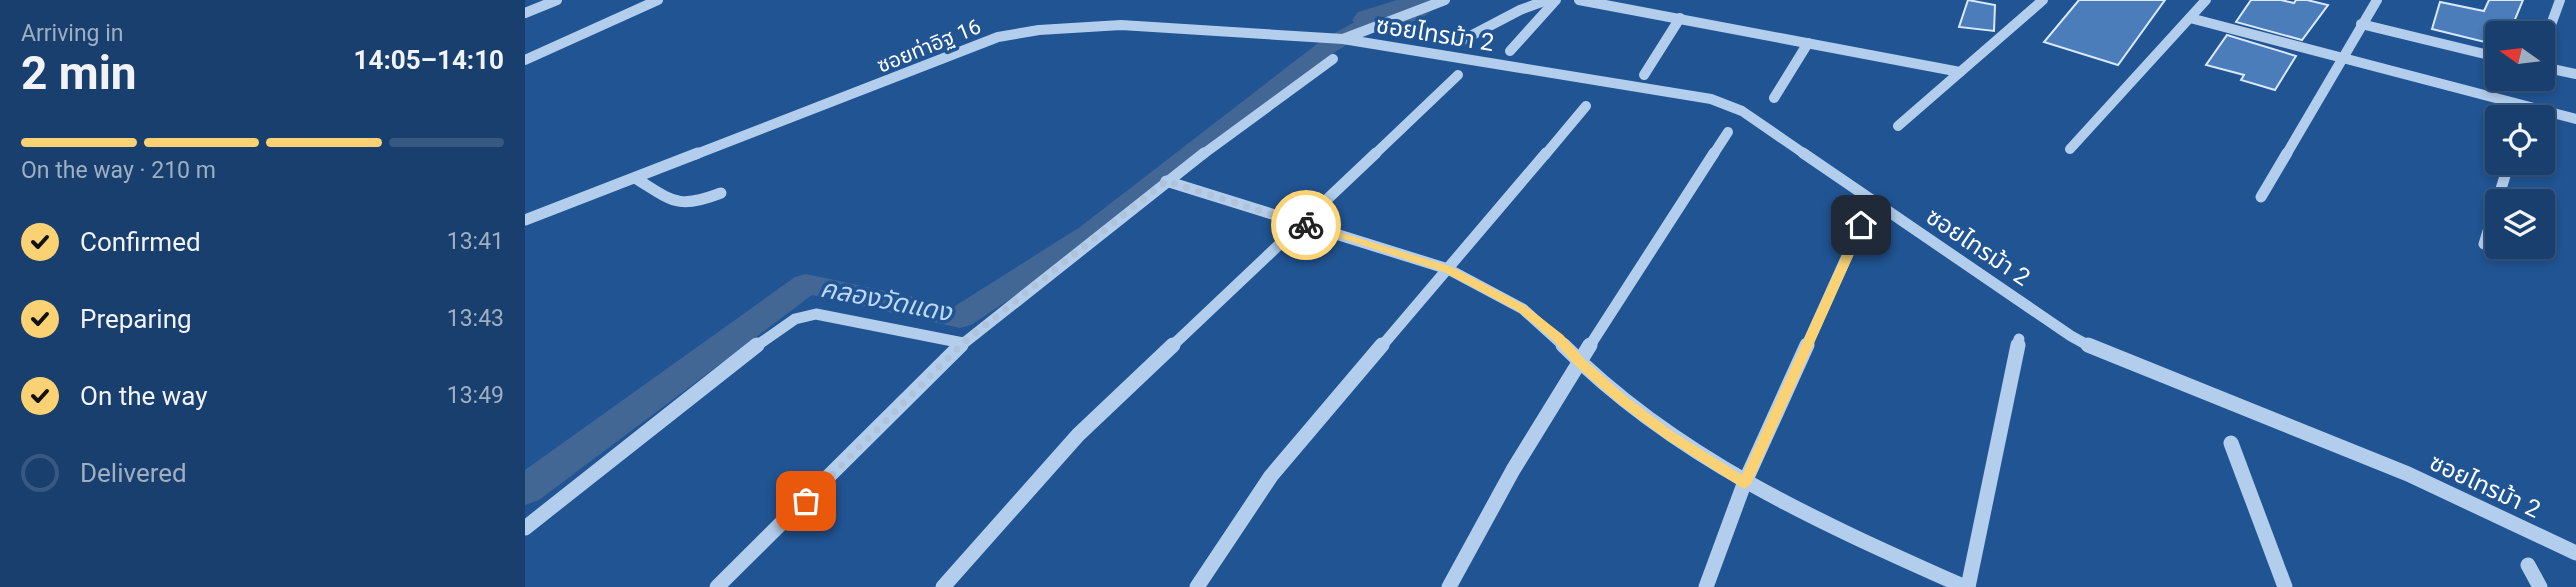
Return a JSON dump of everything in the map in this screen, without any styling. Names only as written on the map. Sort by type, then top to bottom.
[{"type":"street","points":[[525,13],[557,0]]},
{"type":"street","points":[[525,60],[658,0]]},
{"type":"street","name":"ซอยท่าอิฐ 16","points":[[525,220],[998,37],[1039,27],[1081,24],[1143,26],[1252,36],[1343,39],[1445,0]]},
{"type":"street","points":[[1459,42],[1520,10],[1548,0]]},
{"type":"street","points":[[1510,51],[1556,0]]},
{"type":"street","points":[[1579,0],[1960,72]]},
{"type":"street","points":[[1898,126],[2043,0]]},
{"type":"street","points":[[2070,149],[2206,0]]},
{"type":"street","points":[[2261,197],[2377,0]]},
{"type":"street","points":[[2552,21],[2560,0]]},
{"type":"street","points":[[1644,75],[1680,18]]},
{"type":"street","points":[[2190,18],[2343,57],[2501,105]]},
{"type":"street","points":[[2361,24],[2485,54]]},
{"type":"street","name":"ซอยไทรม้า 2","points":[[1343,39],[1681,93],[1729,105],[1825,165],[1959,260],[2071,336],[2095,349],[2408,474],[2576,553]]},
{"type":"street","points":[[1774,98],[1808,43]]},
{"type":"street","points":[[717,587],[963,343],[1166,181],[1333,59]]},
{"type":"street","points":[[2555,70],[2576,74]]},
{"type":"street","points":[[943,587],[1078,435],[1458,75]]},
{"type":"street","points":[[1197,587],[1271,476],[1586,106]]},
{"type":"street","points":[[2555,116],[2576,119]]},
{"type":"street","points":[[1449,587],[1474,537],[1579,362],[1728,132]]},
{"type":"street","points":[[2484,244],[2505,175]]},
{"type":"street","points":[[635,178],[680,205],[698,203],[721,193]]},
{"type":"street","points":[[1166,181],[1448,269],[1522,308],[1559,338],[1579,362],[1668,434],[1744,484],[1797,512],[1966,587],[2019,339]]},
{"type":"street","points":[[1706,587],[1744,484],[1861,225]]},
{"type":"street","points":[[525,528],[795,318],[816,314],[963,343]]},
{"type":"street","points":[[2231,443],[2285,587]]},
{"type":"street","points":[[2528,565],[2540,587]]},
{"type":"building","points":[[1968,0],[1995,5],[1994,31],[1959,27]]},
{"type":"building","points":[[2079,0],[2165,0],[2118,65],[2044,42]]},
{"type":"building","points":[[2251,0],[2294,3],[2296,0],[2307,0],[2328,5],[2302,40],[2236,22]]},
{"type":"building","points":[[2489,0],[2523,0],[2514,21],[2485,21],[2485,42],[2432,29],[2440,2],[2484,11]]},
{"type":"building","points":[[2227,35],[2296,56],[2275,90],[2241,80],[2244,75],[2206,65]]},
{"type":"waterway","name":"คลองวัดแดง","points":[[1371,20],[1401,13],[1424,0]]},
{"type":"waterway","name":"คลองวัดแดง","points":[[525,490],[806,284],[960,318],[1090,233],[1330,45],[1371,20]]},
{"type":"way so far","points":[[806,501],[963,343],[1166,181],[1306,225]]},
{"type":"route","points":[[1306,225],[1448,269],[1522,308],[1559,338],[1579,362],[1623,400],[1668,434],[1744,484],[1861,225]]}]
